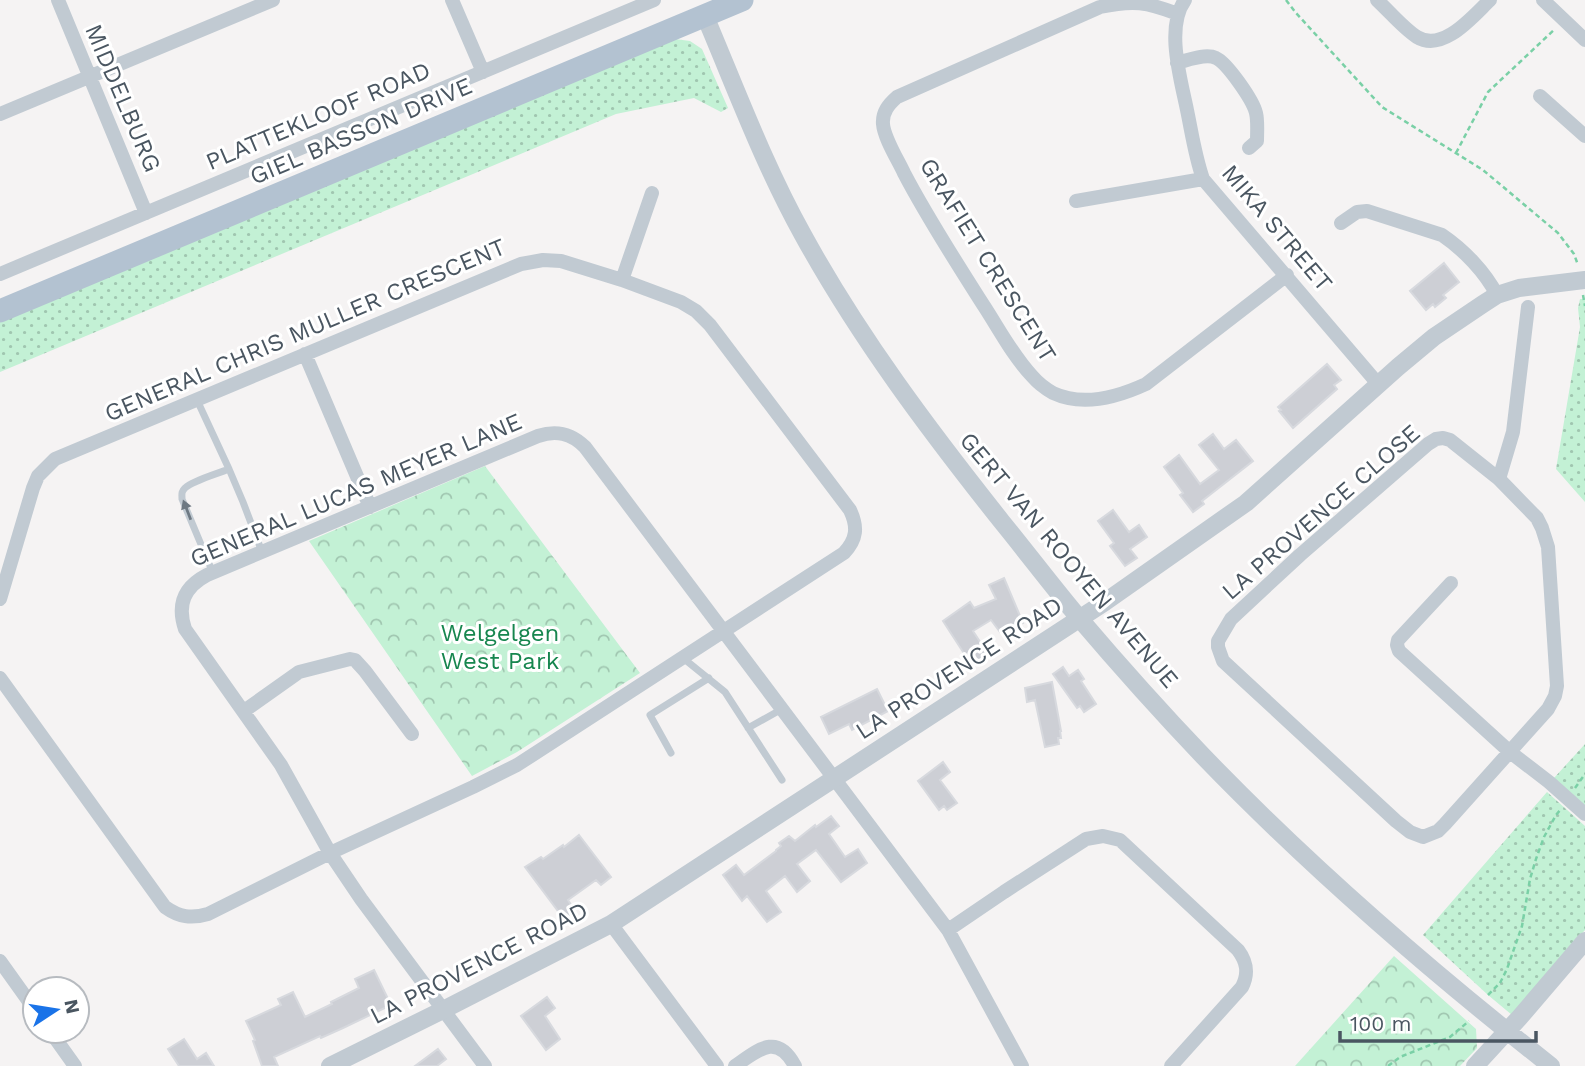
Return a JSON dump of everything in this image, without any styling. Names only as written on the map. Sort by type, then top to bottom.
[{"type":"main road","name":"GIEL BASSON DRIVE","points":[[0,311],[742,0]]},
{"type":"street","name":"MIDDELBURG","points":[[58,0],[146,213]]},
{"type":"street","points":[[0,114],[273,0]]},
{"type":"street","points":[[452,0],[483,72]]},
{"type":"street","name":"PLATTEKLOOF ROAD","points":[[0,274],[654,0]]},
{"type":"street","name":"MIKA STREET","points":[[1185,0],[1178,14],[1175,42],[1177,63],[1203,178],[1379,385]]},
{"type":"street","points":[[1377,0],[1413,34],[1427,41],[1455,33],[1490,0]]},
{"type":"street","points":[[1543,0],[1585,40]]},
{"type":"street","name":"GRAFIET CRESCENT","points":[[1178,14],[1143,1],[1115,2],[1100,7],[897,97],[887,106],[883,126],[926,215],[1002,334],[1034,379],[1068,398],[1099,399],[1128,392],[1146,384],[1287,275]]},
{"type":"street","name":"GERT VAN ROOYEN AVENUE","points":[[705,16],[772,173],[801,232],[833,287],[900,390],[1080,619],[1202,754],[1295,848],[1385,929],[1551,1066]]},
{"type":"street","points":[[1177,63],[1211,57],[1223,63],[1252,103],[1256,113],[1257,141],[1249,148]]},
{"type":"street","points":[[1540,96],[1585,136]]},
{"type":"street","points":[[1076,201],[1203,178]]},
{"type":"street","points":[[622,280],[652,193]]},
{"type":"street","points":[[1341,223],[1357,212],[1367,211],[1442,235],[1489,281],[1497,295]]},
{"type":"street","name":"GENERAL CHRIS MULLER CRESCENT","points":[[0,599],[6,558],[38,475],[55,459],[521,264],[542,260],[561,261],[681,302],[696,312],[710,325],[850,510],[855,520],[854,540],[844,553],[517,765],[330,853]]},
{"type":"street","name":"LA PROVENCE ROAD","points":[[330,1066],[611,924],[1080,619],[1246,503],[1434,337],[1497,295],[1519,288],[1582,280]]},
{"type":"street","points":[[1499,479],[1513,432],[1528,307]]},
{"type":"street","points":[[305,354],[370,507]]},
{"type":"street","name":"GENERAL LUCAS MEYER LANE","points":[[485,1066],[361,900],[330,853],[281,765],[190,637],[182,622],[181,608],[186,593],[197,580],[548,433],[562,433],[578,439],[585,447],[948,930],[1023,1066]]},
{"type":"street","name":"LA PROVENCE CLOSE","points":[[1436,439],[1450,440],[1499,479],[1537,518],[1548,547],[1557,686],[1555,696],[1548,709],[1445,824],[1423,837],[1410,832],[1396,821],[1223,660],[1218,640],[1231,619],[1328,530],[1436,439]]},
{"type":"street","points":[[1451,583],[1398,640],[1399,650],[1510,751],[1585,814]]},
{"type":"street","points":[[244,711],[299,672],[339,661],[355,660],[412,734]]},
{"type":"street","points":[[0,678],[157,897],[173,912],[190,918],[208,914],[330,853]]},
{"type":"street","points":[[948,930],[1086,839],[1103,836],[1120,840],[1238,950],[1246,966],[1246,980],[1242,987],[1171,1066]]},
{"type":"street","points":[[611,924],[717,1066]]},
{"type":"street","points":[[1475,1066],[1585,941]]},
{"type":"street","points":[[0,961],[21,990]]},
{"type":"street","points":[[60,1045],[75,1066]]},
{"type":"street","points":[[735,1066],[769,1046],[789,1055],[795,1066]]},
{"type":"lane","points":[[197,399],[262,552]]},
{"type":"lane","points":[[213,573],[182,495],[185,488],[229,469]]},
{"type":"lane","points":[[683,658],[725,692],[782,780]]},
{"type":"lane","points":[[671,753],[650,715],[709,678]]},
{"type":"lane","points":[[748,728],[782,709]]},
{"type":"path","points":[[1286,0],[1382,107],[1483,170],[1558,233],[1574,254],[1582,280],[1585,306]]},
{"type":"path","points":[[1456,153],[1488,92],[1564,20]]},
{"type":"path","points":[[1571,793],[1585,774]]},
{"type":"path","points":[[1488,995],[1500,983],[1507,969],[1522,926],[1536,859],[1550,826],[1563,806]]},
{"type":"path","points":[[1388,1066],[1400,1057],[1450,1037],[1469,1021]]},
{"type":"green space","points":[[675,39],[690,41],[702,49],[728,108],[721,112],[694,98],[616,114],[0,372],[0,321]]},
{"type":"green space","points":[[1580,299],[1585,299],[1585,502],[1556,469],[1580,327]]},
{"type":"green space","name":"Welgelgen West Park","points":[[485,466],[640,673],[517,752],[472,776],[309,541]]},
{"type":"green space","points":[[1585,744],[1585,806],[1554,778]]},
{"type":"green space","points":[[1547,792],[1585,826],[1585,930],[1512,1015],[1423,935]]},
{"type":"green space","points":[[1394,956],[1476,1029],[1477,1048],[1460,1066],[1295,1066]]},
{"type":"building","points":[[1444,263],[1459,282],[1443,295],[1446,298],[1426,310],[1410,291]]},
{"type":"building","points":[[1327,364],[1341,380],[1334,385],[1337,389],[1293,428],[1278,407]]},
{"type":"building","points":[[1213,434],[1224,449],[1236,440],[1253,461],[1202,501],[1204,504],[1193,512],[1164,467],[1179,455],[1200,484],[1219,470],[1199,445]]},
{"type":"building","points":[[1113,510],[1129,532],[1139,525],[1147,537],[1130,549],[1137,558],[1125,566],[1110,546],[1114,543],[1098,521]]},
{"type":"building","points":[[1004,578],[1023,623],[1000,632],[991,620],[973,631],[988,654],[978,661],[972,651],[965,655],[943,621],[970,602],[974,608],[996,599],[989,585]]},
{"type":"building","points":[[1063,667],[1069,676],[1078,670],[1084,679],[1081,681],[1096,704],[1084,712],[1080,706],[1077,708],[1053,674]]},
{"type":"building","points":[[1052,682],[1061,738],[1058,738],[1059,744],[1045,747],[1035,700],[1027,702],[1025,688]]},
{"type":"building","points":[[877,689],[888,711],[852,730],[849,724],[829,734],[821,717]]},
{"type":"building","points":[[943,762],[950,772],[940,780],[957,803],[947,810],[944,806],[939,810],[918,781]]},
{"type":"building","points":[[831,816],[839,826],[829,834],[845,857],[858,849],[867,863],[841,882],[816,850],[797,864],[810,881],[797,892],[785,876],[766,891],[781,912],[767,922],[747,896],[742,901],[723,875],[736,865],[744,875],[776,851],[781,846],[779,843],[789,836],[795,841]]},
{"type":"building","points":[[579,835],[611,877],[601,885],[596,880],[568,900],[575,911],[564,919],[525,867],[563,845],[564,847]]},
{"type":"building","points":[[374,970],[391,1005],[274,1057],[278,1066],[262,1066],[253,1041],[255,1040],[246,1021],[281,1005],[278,999],[293,992],[305,1017],[359,988],[355,979]]},
{"type":"building","points":[[547,997],[555,1008],[545,1016],[560,1039],[546,1050],[521,1016]]},
{"type":"building","points":[[184,1039],[197,1059],[206,1053],[214,1066],[179,1066],[168,1049]]},
{"type":"building","points":[[438,1049],[446,1059],[437,1066],[415,1066]]}]
